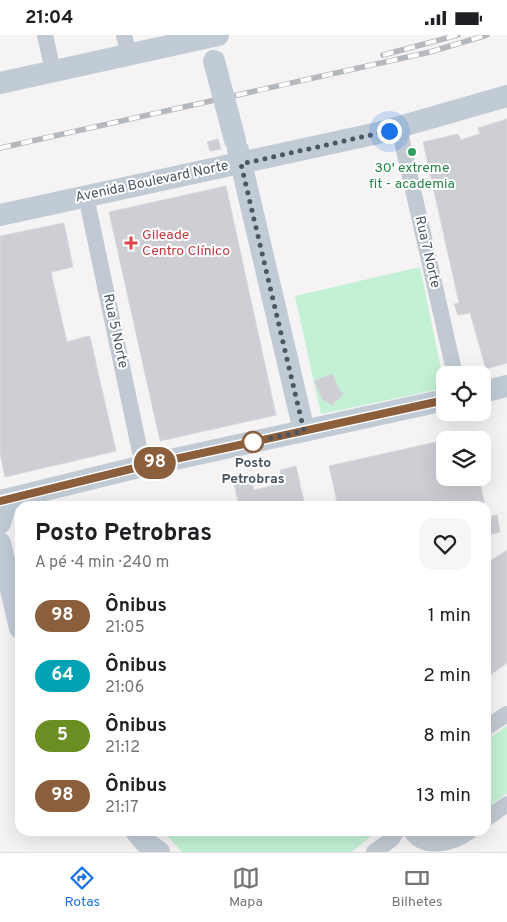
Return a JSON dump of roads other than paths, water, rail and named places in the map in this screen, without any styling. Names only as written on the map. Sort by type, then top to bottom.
[{"type":"street","points":[[45,35],[53,71]]},
{"type":"street","points":[[0,83],[53,71],[126,45],[212,36],[214,61],[241,164],[304,431]]},
{"type":"street","name":"Avenida Boulevard Norte","points":[[0,215],[86,195],[241,164],[399,128],[507,96]]},
{"type":"street","name":"Rua 7 Norte","points":[[399,128],[453,366]]},
{"type":"street","name":"Rua 5 Norte","points":[[86,195],[143,466]]},
{"type":"street","points":[[491,390],[507,386]]},
{"type":"street","points":[[0,523],[3,500],[143,466],[436,402]]},
{"type":"street","points":[[0,543],[15,608]]},
{"type":"street","points":[[491,725],[507,714]]},
{"type":"street","points":[[491,815],[507,804]]},
{"type":"street","points":[[140,836],[158,852]]},
{"type":"street","points":[[374,852],[400,836]]},
{"type":"street","points":[[409,836],[430,843],[452,842],[461,836]]},
{"type":"railway","points":[[383,55],[458,35]]},
{"type":"railway","points":[[0,148],[430,52],[487,35]]},
{"type":"place","name":"30' extreme fit - academia","points":[[412,152]]},
{"type":"place","name":"Gileade Centro Clínico","points":[[131,243]]},
{"type":"place","name":"Posto Petrobras","points":[[253,442]]}]
